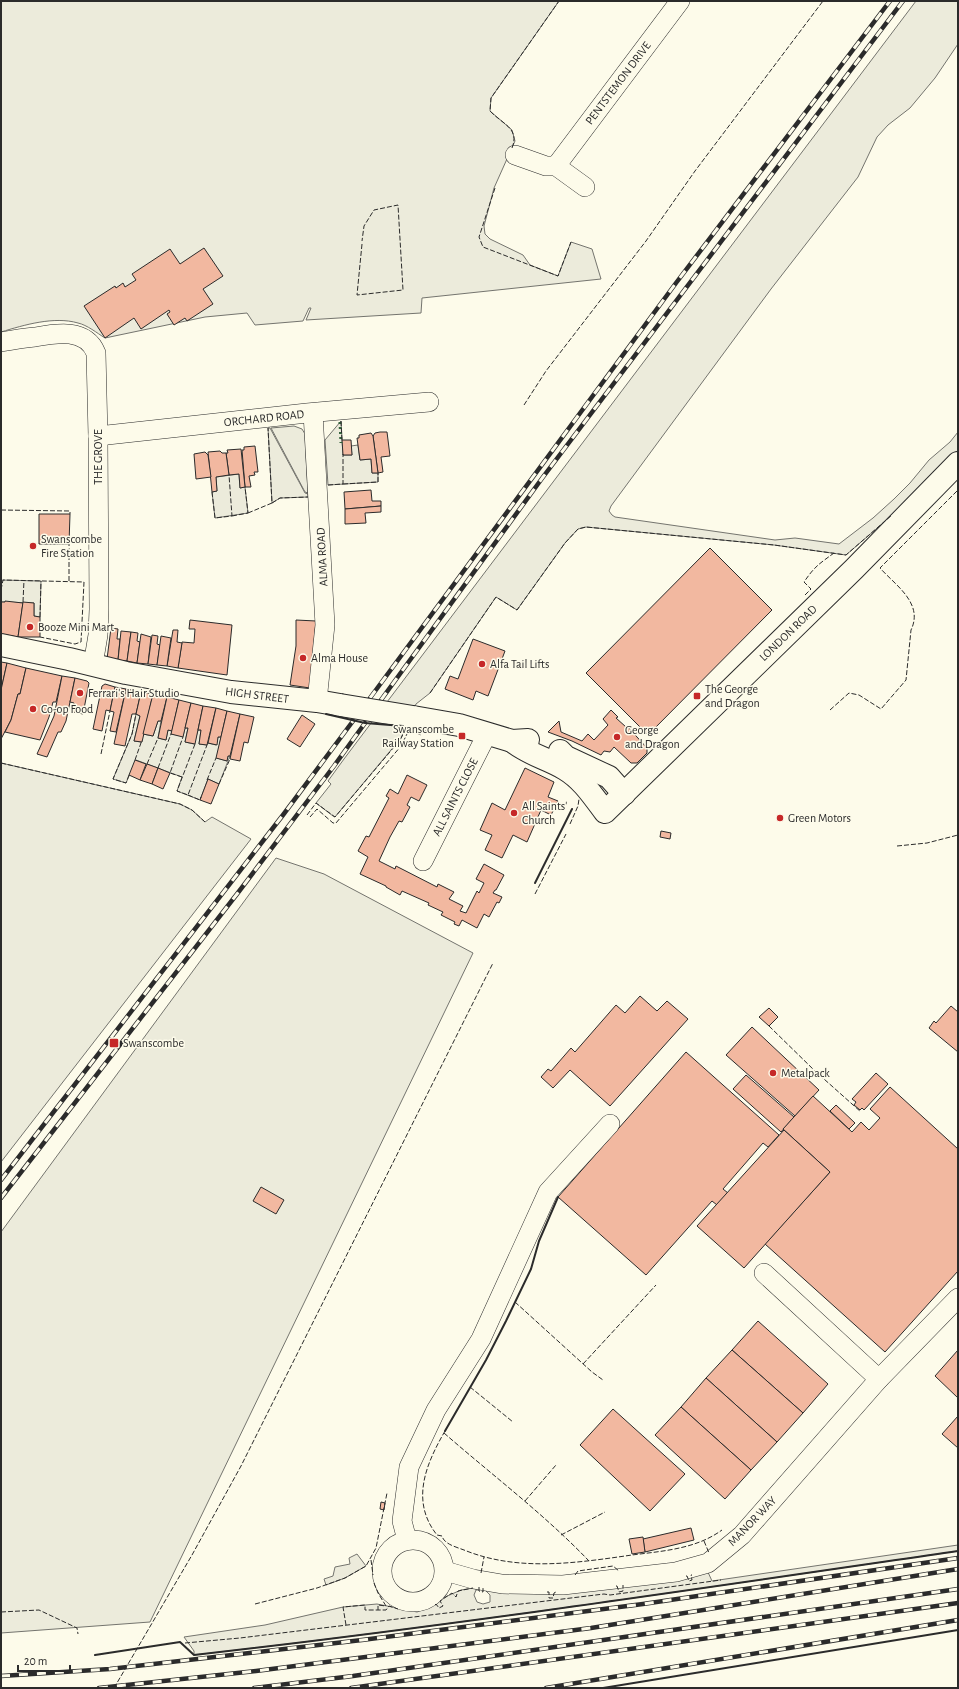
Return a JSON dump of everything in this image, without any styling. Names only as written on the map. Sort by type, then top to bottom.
[{"type":"main road","name":"LONDON ROAD","points":[[621,797],[854,569],[958,463]]},
{"type":"main road","name":"HIGH STREET","points":[[1,645],[126,673],[230,692],[317,701],[449,723],[512,741],[532,740],[560,751],[570,750],[621,797]]},
{"type":"main road","name":"HIGH STREET","points":[[512,741],[524,750],[558,765],[575,776],[588,788],[621,797]]},
{"type":"street","name":"PENTSTEMON DRIVE","points":[[556,166],[680,1]]},
{"type":"street","points":[[516,155],[546,166],[556,166],[585,187]]},
{"type":"street","name":"THE GROVE","points":[[1,342],[59,333],[72,334],[88,342],[96,354],[98,436],[98,623],[93,665]]},
{"type":"street","name":"ORCHARD ROAD","points":[[98,436],[429,402]]},
{"type":"street","name":"ALMA ROAD","points":[[313,413],[325,625],[317,701]]},
{"type":"street","name":"ALL SAINTS CLOSE","points":[[423,861],[487,734]]},
{"type":"street","points":[[407,1540],[402,1521],[408,1467],[436,1410],[481,1339],[548,1192],[610,1124]]},
{"type":"street","points":[[764,1273],[879,1379]]},
{"type":"street","name":"MANOR WAY","points":[[445,1571],[473,1579],[502,1584],[563,1584],[676,1572],[708,1563],[742,1535],[879,1379],[958,1298]]},
{"type":"street","points":[[407,1540],[418,1540],[428,1544],[437,1551],[443,1560],[445,1571],[439,1589],[432,1597],[413,1603],[394,1597],[383,1581],[382,1570],[384,1560],[389,1551],[398,1544],[407,1540]]},
{"type":"shaded area","points":[[1,1],[559,1],[491,98],[490,111],[512,130],[515,141],[494,188],[484,226],[485,234],[490,239],[523,255],[530,265],[558,276],[571,242],[592,249],[601,279],[422,298],[421,313],[306,320],[311,308],[309,308],[303,321],[255,325],[247,313],[205,317],[105,338],[81,324],[59,320],[29,324],[1,332]]},
{"type":"shaded area","points":[[916,1],[958,1],[958,44],[935,78],[910,108],[888,125],[877,137],[858,177],[771,289],[611,506],[609,511],[615,517],[775,540],[795,538],[839,544],[873,518],[894,499],[910,483],[929,460],[950,442],[958,432],[958,450],[897,511],[846,555],[774,545],[586,527],[578,529],[565,543],[517,610],[496,597],[430,693],[416,704],[401,738],[335,817],[333,816],[316,803],[331,784],[328,781]]},
{"type":"shaded area","points":[[341,421],[343,455],[352,455],[351,446],[358,445],[360,460],[371,459],[372,473],[378,473],[378,482],[328,485],[325,440]]},
{"type":"shaded area","points":[[294,426],[302,429],[305,434],[308,493],[305,492],[271,428]]},
{"type":"shaded area","points":[[268,428],[270,428],[305,493],[308,494],[308,497],[280,498],[272,503]]},
{"type":"shaded area","points":[[239,474],[240,488],[245,487],[248,513],[215,518],[212,492],[217,491],[216,477]]},
{"type":"shaded area","points":[[1,580],[41,581],[40,617],[34,616],[34,603],[1,602]]},
{"type":"shaded area","points":[[136,714],[140,716],[134,741],[141,742],[143,734],[153,736],[158,721],[161,721],[158,738],[166,740],[168,730],[172,731],[171,734],[183,736],[185,728],[188,728],[185,742],[194,744],[198,730],[201,730],[199,744],[207,745],[208,743],[216,745],[218,737],[221,737],[217,758],[227,761],[228,756],[230,756],[219,784],[208,779],[200,800],[177,791],[182,777],[136,760],[126,783],[113,779],[132,734]]},
{"type":"shaded area","points":[[1,763],[180,804],[192,810],[205,822],[212,817],[251,839],[1,1162]]},
{"type":"shaded area","points":[[276,858],[324,874],[473,953],[150,1622],[1,1633],[1,1232]]},
{"type":"shaded area","points":[[958,1545],[958,1551],[577,1606],[290,1644],[194,1655],[194,1651],[184,1637],[265,1625],[343,1607],[377,1604],[417,1612],[431,1607],[445,1597],[461,1590],[473,1588],[479,1590],[476,1590],[474,1595],[477,1602],[483,1604],[490,1602],[490,1595],[483,1588],[707,1570],[712,1581]]},
{"type":"shaded area","points":[[357,1554],[366,1566],[345,1578],[326,1585],[324,1579],[333,1576],[335,1567],[350,1564],[349,1558]]},
{"type":"building","points":[[204,248],[223,276],[203,289],[213,304],[187,321],[185,318],[174,325],[167,314],[170,312],[169,310],[141,329],[134,318],[105,338],[84,306],[115,286],[116,288],[123,283],[125,287],[136,280],[132,274],[170,249],[180,264]]},
{"type":"building","points":[[387,432],[390,456],[381,457],[383,472],[378,473],[373,436],[375,433]]},
{"type":"building","points":[[371,433],[373,436],[378,473],[372,473],[371,459],[360,460],[357,438],[359,438],[359,435]]},
{"type":"building","points":[[342,440],[351,440],[352,455],[343,455]]},
{"type":"building","points":[[255,446],[258,472],[254,472],[255,475],[249,476],[251,487],[245,487],[242,450],[244,450],[244,447]]},
{"type":"building","points":[[241,449],[245,487],[240,488],[239,474],[229,475],[226,453],[228,453],[227,450]]},
{"type":"building","points":[[220,451],[222,453],[226,453],[229,475],[216,477],[217,491],[212,492],[208,452]]},
{"type":"building","points":[[205,452],[208,455],[211,477],[196,479],[194,454]]},
{"type":"building","points":[[371,490],[372,501],[381,501],[381,506],[345,509],[344,492]]},
{"type":"building","points":[[381,506],[381,512],[365,513],[366,523],[345,524],[345,509]]},
{"type":"building","points":[[39,514],[70,514],[69,544],[39,544]]},
{"type":"building","points":[[710,548],[772,610],[648,735],[586,673]]},
{"type":"building","points":[[1,602],[23,603],[18,637],[1,634]]},
{"type":"building","name":"Booze Mini Mart","points":[[23,602],[34,603],[34,616],[40,617],[40,637],[18,637]]},
{"type":"building","points":[[190,620],[232,625],[227,675],[178,668],[182,642],[194,643],[195,629],[189,629]]},
{"type":"building","name":"Alma House","points":[[296,620],[316,621],[310,688],[290,685],[296,646]]},
{"type":"building","points":[[111,628],[118,629],[117,639],[120,639],[118,660],[107,659]]},
{"type":"building","points":[[173,630],[178,630],[177,642],[182,643],[178,668],[167,666]]},
{"type":"building","points":[[121,631],[131,632],[127,661],[118,660]]},
{"type":"building","points":[[131,632],[138,633],[137,641],[140,642],[137,663],[127,661]]},
{"type":"building","points":[[141,634],[151,637],[148,664],[137,663]]},
{"type":"building","points":[[152,635],[158,636],[157,644],[160,645],[157,665],[148,664]]},
{"type":"building","points":[[161,636],[171,638],[167,666],[157,665]]},
{"type":"building","name":"Alfa Tail Lifts","points":[[473,639],[505,651],[488,696],[476,691],[473,700],[445,689],[450,676],[458,679]]},
{"type":"building","points":[[1,662],[7,663],[1,690]]},
{"type":"building","points":[[7,663],[26,668],[20,694],[18,694],[11,720],[1,739],[1,690]]},
{"type":"building","name":"Co-op Food","points":[[26,668],[62,676],[56,702],[53,702],[40,740],[5,732],[11,720],[18,694],[20,694]]},
{"type":"building","points":[[62,676],[75,678],[66,721],[61,732],[58,732],[47,757],[37,754],[54,716]]},
{"type":"building","name":"Ferrari's Hair Studio","points":[[75,678],[87,681],[89,683],[83,714],[73,712],[74,703],[70,702]]},
{"type":"building","points":[[105,684],[115,687],[110,711],[106,710],[102,731],[93,729],[102,686]]},
{"type":"building","points":[[115,687],[126,689],[116,732],[110,731],[114,712],[110,711]]},
{"type":"building","points":[[126,689],[141,692],[136,714],[132,714],[125,746],[114,744]]},
{"type":"building","points":[[141,692],[153,694],[142,742],[134,741],[140,716],[136,714]]},
{"type":"building","points":[[153,694],[167,697],[161,721],[158,721],[153,736],[143,734]]},
{"type":"building","points":[[167,697],[179,700],[172,731],[168,730],[166,740],[158,738]]},
{"type":"building","points":[[179,700],[191,703],[183,737],[171,734]]},
{"type":"building","points":[[191,703],[203,706],[195,744],[185,742],[188,728],[185,728]]},
{"type":"building","points":[[203,706],[216,708],[207,745],[199,744],[201,730],[198,730]]},
{"type":"building","points":[[216,708],[227,711],[221,737],[218,737],[217,745],[208,743]]},
{"type":"building","name":"George and Dragon","points":[[611,710],[618,717],[616,718],[626,727],[627,726],[647,748],[647,753],[637,763],[631,763],[614,747],[610,752],[604,751],[601,755],[572,741],[548,732],[559,721],[561,732],[582,741],[588,734],[594,740],[608,725],[603,719]]},
{"type":"building","points":[[227,711],[240,714],[230,756],[228,756],[227,761],[216,758]]},
{"type":"building","points":[[240,714],[254,717],[248,743],[244,742],[240,761],[230,759]]},
{"type":"building","points":[[302,715],[315,724],[300,747],[287,739]]},
{"type":"building","points":[[135,760],[146,764],[140,780],[129,775]]},
{"type":"building","points":[[147,764],[158,768],[152,784],[140,780]]},
{"type":"building","points":[[158,768],[170,773],[163,789],[152,784]]},
{"type":"building","name":"All Saints' Church","points":[[525,768],[554,782],[548,797],[558,801],[551,815],[541,810],[527,842],[513,835],[502,858],[485,850],[492,835],[480,830],[492,803],[505,810]]},
{"type":"building","points":[[407,775],[427,785],[419,801],[411,797],[407,805],[410,807],[402,822],[399,821],[379,861],[395,869],[396,866],[437,887],[438,884],[454,892],[449,899],[463,906],[460,911],[466,913],[477,891],[479,893],[484,883],[476,879],[484,864],[504,875],[493,893],[502,897],[499,903],[497,902],[489,917],[484,914],[477,928],[462,920],[459,926],[454,924],[455,922],[441,915],[443,912],[428,905],[429,903],[402,891],[400,895],[386,886],[360,874],[368,857],[358,851],[366,836],[369,837],[389,798],[386,796],[390,789],[398,794]]},
{"type":"building","points":[[208,779],[219,784],[211,804],[200,800]]},
{"type":"building","points":[[661,831],[671,833],[670,839],[660,837]]},
{"type":"building","points":[[640,996],[657,1011],[667,1001],[688,1019],[610,1106],[570,1070],[553,1088],[541,1077],[548,1069],[551,1071],[571,1048],[575,1052],[616,1005],[625,1013]]},
{"type":"building","points":[[951,1006],[958,1012],[958,1052],[929,1028],[934,1021],[936,1023]]},
{"type":"building","points":[[769,1008],[778,1017],[769,1026],[759,1017]]},
{"type":"building","name":"Metalpack","points":[[752,1027],[819,1090],[795,1116],[726,1055]]},
{"type":"building","points":[[686,1052],[779,1135],[768,1147],[763,1143],[723,1189],[728,1193],[717,1205],[712,1201],[646,1275],[558,1197]]},
{"type":"building","points":[[876,1073],[888,1084],[864,1110],[862,1108],[860,1110],[854,1105],[856,1102],[852,1099]]},
{"type":"building","points":[[746,1075],[794,1117],[781,1132],[733,1089]]},
{"type":"building","points":[[890,1087],[958,1149],[958,1271],[885,1352],[765,1244],[830,1172],[783,1129],[813,1096],[852,1132],[861,1122],[869,1130],[880,1118],[870,1109]]},
{"type":"building","points":[[836,1105],[855,1123],[849,1129],[830,1111]]},
{"type":"building","points":[[784,1130],[830,1172],[744,1268],[697,1226]]},
{"type":"building","points":[[261,1187],[284,1200],[276,1214],[253,1201]]},
{"type":"building","points":[[758,1321],[828,1384],[803,1413],[732,1350]]},
{"type":"building","points":[[732,1350],[803,1413],[777,1442],[706,1378]]},
{"type":"building","points":[[958,1350],[958,1398],[935,1376]]},
{"type":"building","points":[[706,1378],[777,1442],[751,1470],[681,1407]]},
{"type":"building","points":[[681,1407],[751,1470],[725,1499],[655,1435]]},
{"type":"building","points":[[613,1409],[685,1474],[650,1511],[580,1445]]},
{"type":"building","points":[[958,1416],[958,1448],[942,1434]]},
{"type":"building","points":[[381,1502],[385,1503],[384,1510],[380,1509]]},
{"type":"building","points":[[691,1528],[694,1540],[645,1552],[643,1539]]},
{"type":"building","points":[[643,1537],[645,1552],[632,1554],[629,1539]]},
{"type":"railway","points":[[370,698],[676,283],[890,1]]},
{"type":"railway","points":[[381,700],[543,477],[903,1]]},
{"type":"railway","points":[[1,1180],[283,815],[353,721]]},
{"type":"railway","points":[[1,1198],[237,894],[365,723]]},
{"type":"railway","points":[[1,1676],[110,1669],[362,1640],[643,1604],[958,1558]]},
{"type":"railway","points":[[99,1688],[256,1671],[591,1628],[958,1569]]},
{"type":"railway","points":[[254,1688],[353,1676],[958,1589]]},
{"type":"railway","points":[[351,1688],[958,1603]]},
{"type":"railway","points":[[546,1688],[958,1620]]},
{"type":"hedge","points":[[340,422],[341,443]]},
{"type":"fence","points":[[512,148],[514,141],[512,131],[490,111],[491,98],[559,1]]},
{"type":"fence","points":[[524,405],[546,371],[646,241],[695,171],[823,1]]},
{"type":"fence","points":[[495,188],[479,237],[483,247],[558,276],[571,242]]},
{"type":"fence","points":[[362,241],[364,226],[374,210],[398,205],[403,290],[357,295],[362,244]]},
{"type":"fence","points":[[341,421],[342,442]]},
{"type":"fence","points":[[248,513],[272,503],[268,428]]},
{"type":"fence","points":[[328,485],[343,484],[343,454]]},
{"type":"fence","points":[[343,484],[378,482],[378,473]]},
{"type":"fence","points":[[212,492],[215,518],[232,516],[229,475]]},
{"type":"fence","points":[[232,516],[248,513],[245,487]]},
{"type":"fence","points":[[830,710],[849,693],[859,695],[881,709],[906,680],[914,611],[906,595],[880,568],[958,490]]},
{"type":"fence","points":[[272,503],[280,498],[308,497]]},
{"type":"fence","points":[[1,510],[70,511],[70,514]]},
{"type":"fence","points":[[430,693],[496,597],[517,610],[565,543],[578,529],[586,527],[774,545],[846,555],[892,515]]},
{"type":"fence","points":[[69,544],[69,581]]},
{"type":"fence","points":[[805,595],[811,589],[804,582],[811,572],[834,553]]},
{"type":"fence","points":[[1,590],[3,580],[84,582],[81,642],[75,644],[40,637]]},
{"type":"fence","points":[[23,602],[24,580]]},
{"type":"fence","points":[[40,617],[41,581]]},
{"type":"fence","points":[[101,754],[110,711]]},
{"type":"fence","points":[[129,775],[126,783],[113,779],[132,734],[136,714]]},
{"type":"fence","points":[[307,815],[316,803],[335,817],[400,740],[407,727]]},
{"type":"fence","points":[[310,817],[317,809],[333,823],[336,823],[401,746],[409,730],[421,735]]},
{"type":"fence","points":[[158,768],[171,734]]},
{"type":"fence","points":[[182,777],[170,773],[183,737]]},
{"type":"fence","points":[[147,764],[158,738]]},
{"type":"fence","points":[[135,760],[142,740]]},
{"type":"fence","points":[[195,744],[177,791],[188,795],[207,745]]},
{"type":"fence","points":[[207,780],[216,758]]},
{"type":"fence","points":[[219,784],[230,759]]},
{"type":"fence","points":[[1,763],[180,804],[192,810],[205,822]]},
{"type":"fence","points":[[188,795],[200,800],[201,797]]},
{"type":"fence","points":[[570,824],[578,806],[579,799]]},
{"type":"fence","points":[[535,894],[566,834]]},
{"type":"fence","points":[[897,846],[927,843],[958,835]]},
{"type":"fence","points":[[114,1688],[192,1555],[241,1466],[493,963]]},
{"type":"fence","points":[[769,1026],[815,1071],[861,1112]]},
{"type":"fence","points":[[583,1364],[656,1285]]},
{"type":"fence","points":[[515,1302],[592,1372],[603,1380]]},
{"type":"fence","points":[[470,1387],[513,1422]]},
{"type":"fence","points":[[445,1431],[427,1469],[423,1496],[424,1509],[429,1522],[437,1535],[442,1536],[445,1541],[457,1548],[484,1557],[505,1561],[547,1564],[568,1563],[679,1548],[701,1541],[722,1530]]},
{"type":"fence","points":[[444,1433],[536,1511],[589,1561]]},
{"type":"fence","points":[[525,1501],[556,1465]]},
{"type":"fence","points":[[255,1604],[317,1588],[345,1578],[366,1566],[376,1548],[387,1493]]},
{"type":"fence","points":[[561,1535],[605,1512]]},
{"type":"fence","points":[[704,1541],[709,1553]]},
{"type":"fence","points":[[481,1573],[484,1557]]},
{"type":"fence","points":[[371,1560],[373,1575]]},
{"type":"fence","points":[[575,1575],[578,1571],[613,1566],[619,1571]]},
{"type":"fence","points":[[686,1576],[689,1581],[692,1580],[692,1575]]},
{"type":"fence","points":[[185,1643],[240,1638],[604,1594],[610,1595],[721,1580]]},
{"type":"fence","points":[[374,1583],[386,1606],[378,1605],[378,1610]]},
{"type":"fence","points":[[616,1586],[619,1592],[623,1591],[623,1585]]},
{"type":"fence","points":[[479,1587],[479,1591],[483,1592],[483,1588]]},
{"type":"fence","points":[[435,1605],[436,1604],[439,1608],[443,1606],[440,1601],[452,1593],[456,1597],[458,1591],[473,1588]]},
{"type":"fence","points":[[547,1592],[549,1592],[549,1598],[553,1598],[554,1593],[556,1592]]},
{"type":"fence","points":[[346,1625],[343,1607],[365,1605],[365,1610],[386,1610],[389,1606],[398,1609]]},
{"type":"fence","points":[[1,1612],[39,1610],[77,1628],[78,1634]]},
{"type":"wall","points":[[326,714],[365,723],[403,726]]},
{"type":"wall","points":[[535,883],[572,809]]},
{"type":"wall","points":[[445,1431],[486,1360],[506,1321],[531,1269],[539,1241],[558,1197]]},
{"type":"wall","points":[[95,1655],[180,1642],[194,1655],[290,1644],[577,1606],[958,1551]]},
{"type":"wall","points":[[603,1688],[958,1630]]},
{"type":"place","name":"Swanscombe Fire Station","points":[[33,546]]},
{"type":"place","name":"Booze Mini Mart","points":[[30,627]]},
{"type":"place","name":"Alma House","points":[[303,658]]},
{"type":"place","name":"Alfa Tail Lifts","points":[[482,664]]},
{"type":"place","name":"Ferrari's Hair Studio","points":[[80,693]]},
{"type":"place","name":"The George and Dragon","points":[[697,696]]},
{"type":"place","name":"Co-op Food","points":[[33,709]]},
{"type":"place","name":"Swanscombe Railway Station","points":[[462,736]]},
{"type":"place","name":"George and Dragon","points":[[617,737]]},
{"type":"place","name":"All Saints' Church","points":[[514,813]]},
{"type":"place","name":"Green Motors","points":[[780,818]]},
{"type":"place","name":"Swanscombe","points":[[114,1043]]},
{"type":"place","name":"Metalpack","points":[[773,1073]]}]
